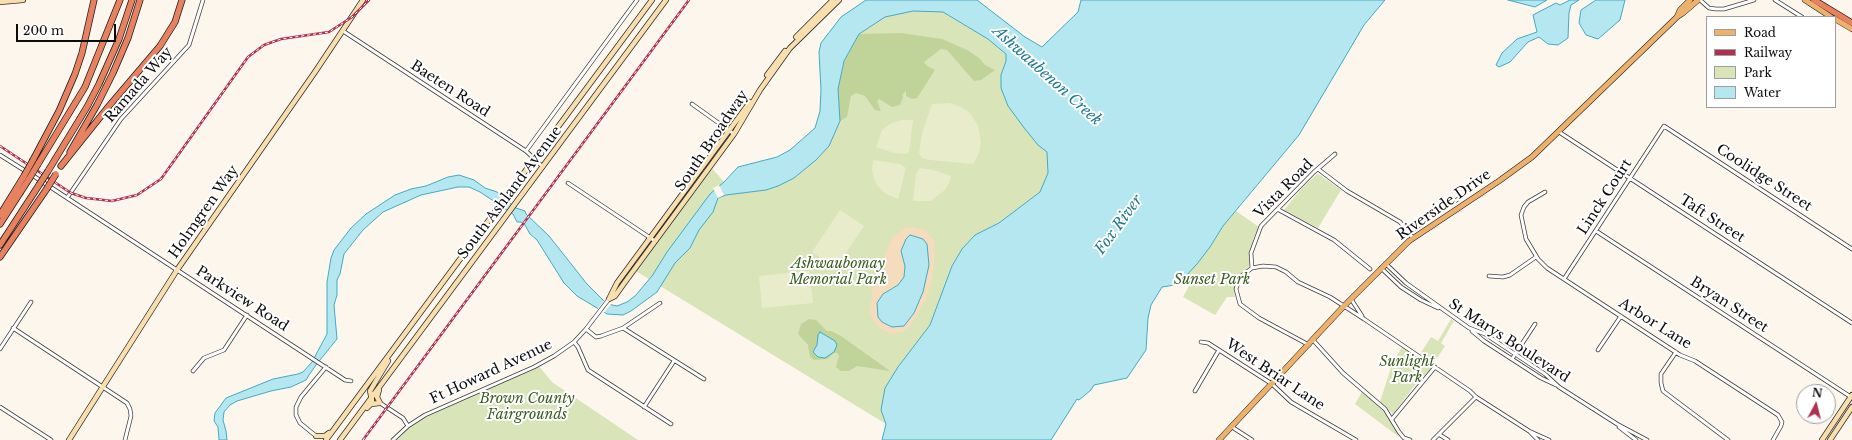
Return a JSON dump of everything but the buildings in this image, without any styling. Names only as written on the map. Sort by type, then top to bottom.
[{"type":"highway","points":[[36,162],[75,74],[82,53],[94,0]]},
{"type":"highway","points":[[0,224],[36,162],[84,87],[120,0]]},
{"type":"highway","points":[[0,245],[87,107],[119,39],[132,0]]},
{"type":"highway","points":[[0,257],[46,190],[91,116],[113,73],[128,38],[140,0]]},
{"type":"highway","points":[[61,166],[160,46],[175,22],[182,0]]},
{"type":"highway","points":[[1814,0],[1852,23]]},
{"type":"highway","points":[[0,215],[27,178]]},
{"type":"main road","points":[[0,2],[23,0]]},
{"type":"main road","name":"Holmgren Way","points":[[68,440],[177,270],[363,0]]},
{"type":"main road","name":"South Ashland Avenue","points":[[326,440],[652,0]]},
{"type":"main road","name":"South Ashland Avenue","points":[[340,440],[666,0]]},
{"type":"main road","name":"South Broadway","points":[[652,240],[729,130],[747,107],[776,61],[806,26],[833,0]]},
{"type":"main road","name":"South Broadway","points":[[609,299],[617,283],[734,134],[760,90],[790,48],[839,0]]},
{"type":"main road","name":"Riverside Drive","points":[[1219,440],[1344,306],[1412,238],[1500,181],[1532,157],[1676,17],[1680,10],[1690,0]]},
{"type":"main road","name":"Riverside Drive","points":[[1676,17],[1684,13],[1699,0]]},
{"type":"main road","points":[[1805,0],[1829,16]]},
{"type":"main road","points":[[1836,20],[1852,29]]},
{"type":"main road","points":[[377,403],[371,398],[370,391],[387,362],[389,355]]},
{"type":"main road","points":[[318,438],[328,434],[374,371],[383,363]]},
{"type":"main road","points":[[377,403],[377,395],[381,385]]},
{"type":"main road","points":[[1822,440],[1852,397]]},
{"type":"main road","points":[[344,440],[368,407],[377,403]]},
{"type":"main road","points":[[1830,440],[1852,407]]},
{"type":"main road","points":[[318,438],[326,440]]},
{"type":"street","name":"Ramada Way","points":[[67,198],[121,119],[189,45],[203,0]]},
{"type":"street","points":[[526,151],[637,0]]},
{"type":"street","points":[[1699,0],[1709,8],[1716,10],[1754,0]]},
{"type":"street","points":[[1775,0],[1800,16]]},
{"type":"street","name":"Baeten Road","points":[[343,31],[526,151],[543,167]]},
{"type":"street","points":[[692,104],[734,134]]},
{"type":"street","name":"Linck Court","points":[[1564,279],[1664,126]]},
{"type":"street","name":"Coolidge Street","points":[[1664,126],[1852,249]]},
{"type":"street","name":"Taft Street","points":[[1559,132],[1852,324]]},
{"type":"street","name":"Vista Road","points":[[1252,268],[1251,254],[1257,234],[1264,223],[1279,210],[1318,169],[1336,154]]},
{"type":"street","name":"Parkview Road","points":[[0,155],[313,358],[344,380],[350,381]]},
{"type":"street","points":[[1318,169],[1347,191],[1400,222],[1412,238]]},
{"type":"street","points":[[568,183],[652,240]]},
{"type":"street","name":"Arbor Lane","points":[[1545,192],[1528,202],[1521,215],[1526,239],[1536,257],[1547,268],[1684,358],[1695,361],[1778,415],[1782,422],[1773,440]]},
{"type":"street","points":[[1408,233],[1461,197]]},
{"type":"street","points":[[1279,210],[1334,240],[1370,269]]},
{"type":"street","name":"Bryan Street","points":[[1596,230],[1852,397]]},
{"type":"street","points":[[1489,276],[1510,275],[1536,257]]},
{"type":"street","name":"St Marys Boulevard","points":[[1386,264],[1406,283],[1469,328],[1484,334],[1545,374],[1559,387],[1617,424],[1646,440]]},
{"type":"street","points":[[1308,345],[1259,318],[1240,304],[1236,293],[1240,277],[1252,268],[1276,266],[1298,282],[1330,298],[1364,319],[1470,391],[1476,397],[1529,431],[1549,440]]},
{"type":"street","points":[[1381,268],[1401,287],[1421,300],[1440,308]]},
{"type":"street","name":"South Broadway","points":[[586,329],[609,299]]},
{"type":"street","points":[[1351,299],[1364,319]]},
{"type":"street","points":[[0,349],[30,302]]},
{"type":"street","points":[[586,329],[596,337],[623,328],[660,303]]},
{"type":"street","points":[[193,371],[204,358],[224,350],[247,315]]},
{"type":"street","points":[[1598,350],[1621,316]]},
{"type":"street","points":[[1512,359],[1535,324]]},
{"type":"street","points":[[13,328],[124,401],[130,409],[131,416],[125,440]]},
{"type":"street","points":[[623,328],[704,379]]},
{"type":"street","points":[[1469,328],[1484,341],[1540,378],[1559,387]]},
{"type":"street","name":"Ft Howard Avenue","points":[[393,440],[408,426],[433,411],[534,367],[554,356],[574,342],[586,329]]},
{"type":"street","points":[[1313,340],[1343,373],[1385,409],[1399,432],[1404,438],[1410,440]]},
{"type":"street","points":[[574,342],[578,347],[588,370],[671,424]]},
{"type":"street","name":"West Briar Lane","points":[[1201,342],[1208,343],[1272,384],[1291,402],[1356,440]]},
{"type":"street","points":[[1194,390],[1219,350]]},
{"type":"street","points":[[1676,352],[1661,374],[1663,391],[1728,440]]},
{"type":"street","points":[[644,406],[674,361]]},
{"type":"street","points":[[318,438],[300,423],[296,415],[296,406],[300,397],[326,367]]},
{"type":"street","points":[[1392,419],[1416,388],[1435,367]]},
{"type":"street","points":[[1433,440],[1476,397]]},
{"type":"street","points":[[377,403],[403,418],[408,426]]},
{"type":"street","points":[[0,407],[51,440]]},
{"type":"street","points":[[1617,424],[1636,440]]},
{"type":"street","points":[[1231,427],[1252,440]]},
{"type":"street","points":[[1529,431],[1538,440]]},
{"type":"street","points":[[1440,434],[1448,440]]},
{"type":"green space","name":"Ashwaubomay Memorial Park","points":[[912,11],[943,12],[988,39],[1006,54],[1006,61],[1001,75],[1038,145],[1047,152],[1048,173],[1040,192],[999,223],[975,235],[962,249],[952,266],[930,325],[898,367],[881,410],[886,424],[634,270],[710,166],[724,182],[726,195],[766,190],[840,121],[838,89],[844,61],[859,34],[885,17]]},
{"type":"green space","points":[[901,33],[942,39],[967,50],[979,58],[985,65],[995,70],[981,80],[974,81],[947,50],[941,49],[924,62],[927,66],[935,70],[917,98],[912,99],[906,96],[906,91],[902,95],[903,97],[900,105],[892,107],[879,99],[877,101],[881,111],[875,110],[865,96],[856,93],[851,96],[847,117],[840,121],[838,89],[844,62],[859,34]]},
{"type":"green space","points":[[949,103],[961,107],[969,112],[978,125],[981,142],[979,153],[973,164],[930,160],[922,158],[919,153],[922,133],[932,104]]},
{"type":"green space","points":[[901,120],[913,120],[909,152],[906,154],[894,153],[876,147],[882,130],[890,124]]},
{"type":"green space","points":[[873,160],[900,164],[906,168],[898,199],[886,194],[876,184],[872,171]]},
{"type":"green space","points":[[920,168],[933,170],[951,176],[945,190],[931,201],[913,201],[916,174]]},
{"type":"green space","points":[[1317,174],[1341,190],[1318,228],[1284,210],[1303,187]]},
{"type":"green space","points":[[840,210],[864,226],[836,268],[812,252]]},
{"type":"green space","name":"Sunset Park","points":[[1236,211],[1259,227],[1254,237],[1249,257],[1250,265],[1236,280],[1234,287],[1235,297],[1227,297],[1215,315],[1183,297],[1189,286],[1181,281],[1210,247],[1223,226]]},
{"type":"green space","points":[[809,271],[813,303],[762,308],[759,276]]},
{"type":"green space","points":[[809,319],[816,320],[827,331],[831,331],[841,336],[890,371],[857,366],[849,371],[841,371],[836,367],[839,356],[837,353],[834,353],[827,359],[814,360],[810,357],[808,345],[798,334],[801,324]]},
{"type":"green space","points":[[1451,319],[1454,321],[1441,343],[1445,346],[1434,363],[1420,354],[1431,337],[1438,341]]},
{"type":"green space","name":"Sunlight Park","points":[[1403,346],[1433,367],[1415,385],[1393,414],[1380,402],[1393,361]]},
{"type":"green space","name":"Brown County Fairgrounds","points":[[538,365],[552,382],[638,440],[393,440],[408,426],[425,415]]},
{"type":"green space","points":[[1362,392],[1389,416],[1399,437],[1355,404]]},
{"type":"sand","points":[[913,227],[927,231],[934,240],[935,255],[932,281],[925,301],[911,325],[903,332],[892,334],[880,329],[871,317],[869,309],[873,294],[871,291],[878,273],[875,271],[878,265],[881,265],[891,239],[905,228]]},
{"type":"water","points":[[866,0],[977,0],[1025,37],[1042,47],[1078,12],[1081,0],[1385,0],[1364,25],[1299,135],[1223,226],[1197,264],[1175,285],[1162,287],[1151,305],[1148,318],[1146,350],[1127,378],[1094,385],[1091,390],[1079,400],[1077,399],[1051,440],[882,440],[886,424],[881,410],[885,388],[898,367],[930,325],[952,266],[962,249],[975,235],[999,223],[1040,192],[1048,173],[1047,152],[1038,145],[1008,106],[1001,88],[1001,75],[1006,61],[1006,54],[988,39],[943,12],[913,11],[885,17],[859,34],[844,61],[838,89],[840,121],[829,146],[816,160],[794,178],[778,186],[766,190],[726,195],[718,198],[713,212],[699,230],[690,248],[675,263],[657,292],[623,315],[607,314],[577,296],[564,283],[537,240],[530,234],[525,225],[521,222],[517,222],[513,214],[480,192],[469,187],[458,187],[421,195],[383,212],[363,230],[344,254],[340,274],[337,280],[337,295],[334,305],[337,339],[306,380],[291,387],[237,401],[230,405],[224,412],[223,420],[227,440],[219,440],[218,427],[214,421],[215,413],[226,398],[273,379],[303,372],[312,362],[327,334],[327,282],[331,258],[334,250],[351,228],[366,214],[395,195],[411,189],[426,186],[448,177],[459,175],[474,180],[485,188],[497,192],[516,208],[525,211],[526,214],[549,236],[587,284],[604,301],[617,306],[627,302],[635,296],[652,276],[667,252],[710,194],[738,167],[777,157],[790,150],[815,128],[820,111],[821,90],[819,52],[821,43],[841,17]]},
{"type":"water","points":[[1508,0],[1547,0],[1535,7]]},
{"type":"water","points":[[1570,0],[1579,0],[1571,5],[1569,13],[1568,38],[1558,45],[1548,44],[1539,37],[1528,42],[1510,62],[1499,67],[1496,65],[1502,53],[1517,39],[1537,32],[1533,15],[1556,3],[1560,5]]},
{"type":"water","points":[[1596,0],[1625,0],[1620,20],[1598,39],[1586,35],[1579,23],[1581,10]]},
{"type":"water","points":[[910,235],[923,239],[927,244],[929,265],[923,292],[914,313],[904,326],[892,327],[882,322],[878,317],[877,303],[883,294],[898,285],[904,277],[905,266],[901,251],[906,239]]},
{"type":"water","points":[[820,332],[835,341],[837,345],[834,352],[825,358],[818,357],[813,352],[817,345],[818,335]]},
{"type":"pier","points":[[719,185],[724,195],[718,198],[713,188]]},
{"type":"pier","points":[[605,299],[612,303],[603,314],[596,311]]},
{"type":"railway","points":[[0,146],[71,193],[86,198],[112,201],[137,195],[161,179],[248,57],[264,45],[281,39],[329,32],[352,17],[369,0]]},
{"type":"railway","points":[[363,440],[689,0]]},
{"type":"water label","name":"Ashwaubenon Creek","points":[[1047,76]]},
{"type":"water label","name":"Fox River","points":[[1119,225]]}]
